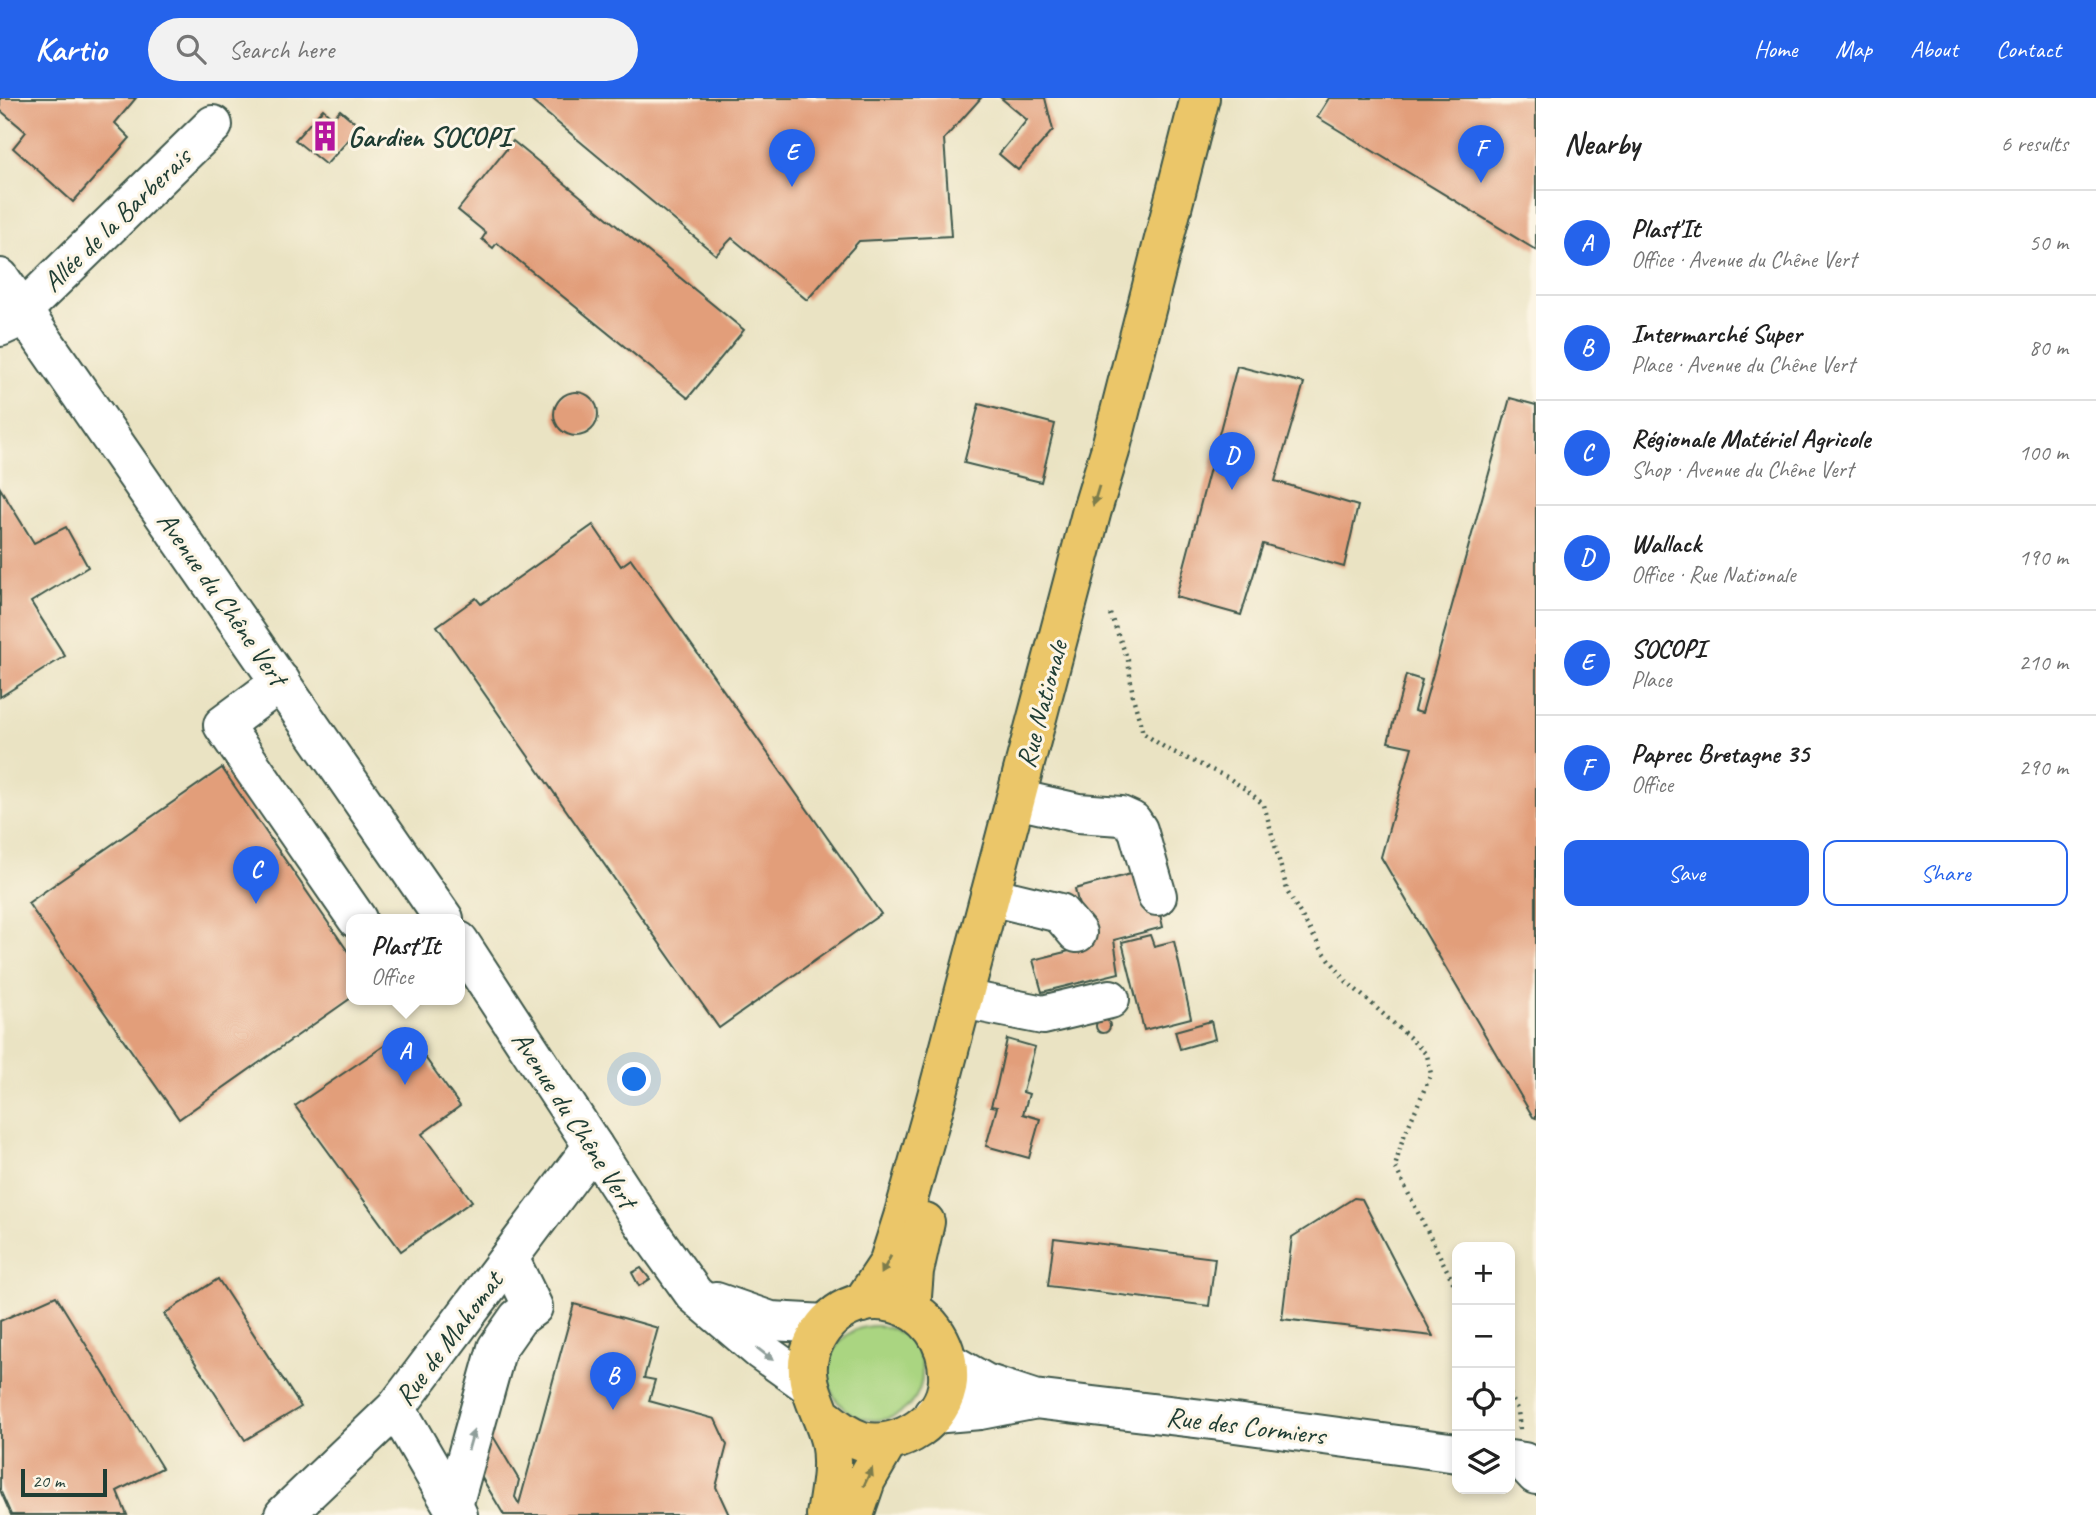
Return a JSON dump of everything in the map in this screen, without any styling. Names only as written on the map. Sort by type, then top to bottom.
[{"type":"main road","name":"Rue Nationale","points":[[1027,802],[1092,510],[1110,451],[1200,98]]},
{"type":"main road","name":"Rue Nationale","points":[[862,1303],[888,1264],[943,1109],[1027,802],[1133,457],[1223,98]]},
{"type":"main road","name":"Rue Nationale","points":[[911,1309],[914,1270],[943,1109]]},
{"type":"main road","points":[[816,1401],[841,1432],[864,1441],[888,1442],[909,1435],[927,1423],[940,1405],[947,1385],[948,1362],[944,1346],[925,1318],[895,1303],[862,1303],[842,1311],[826,1324],[812,1345],[807,1369],[816,1401],[830,1443],[832,1474],[826,1515]]},
{"type":"main road","points":[[854,1515],[866,1480],[888,1442]]},
{"type":"street","name":"Allée de la Barberais","points":[[13,321],[213,125]]},
{"type":"street","name":"Avenue du Chêne Vert","points":[[0,278],[13,321],[281,682],[441,914]]},
{"type":"street","points":[[281,682],[223,725],[354,914]]},
{"type":"street","points":[[1027,802],[1079,813],[1121,816],[1132,821],[1138,830],[1157,896]]},
{"type":"street","points":[[1000,899],[1059,913],[1077,933]]},
{"type":"street","name":"Avenue du Chêne Vert","points":[[465,951],[644,1224],[694,1294],[816,1401]]},
{"type":"street","points":[[972,1001],[1043,1015],[1110,999]]},
{"type":"street","name":"Rue de Mahomat","points":[[284,1515],[396,1408],[593,1146]]},
{"type":"street","points":[[455,1511],[497,1348],[518,1318],[533,1307],[509,1258]]},
{"type":"street","points":[[694,1294],[771,1321],[826,1324]]},
{"type":"street","name":"Rue des Cormiers","points":[[948,1362],[985,1383],[1034,1399],[1220,1420],[1452,1452]]},
{"type":"street","name":"Rue des Cormiers","points":[[933,1414],[980,1410],[1034,1399]]},
{"type":"street","points":[[396,1408],[455,1511]]},
{"type":"street","points":[[1515,1461],[1524,1462],[1536,1475]]},
{"type":"path","points":[[1110,614],[1128,660],[1133,697],[1143,733],[1167,749],[1227,778],[1264,805],[1288,893],[1320,947],[1346,981],[1427,1055],[1431,1074],[1402,1141],[1395,1167],[1452,1280]]},
{"type":"green space","points":[[875,1326],[893,1330],[908,1340],[918,1355],[922,1373],[918,1391],[908,1406],[893,1416],[875,1420],[857,1416],[842,1406],[832,1391],[828,1373],[832,1355],[842,1340],[857,1330]]},
{"type":"building","points":[[0,98],[136,98],[115,123],[130,138],[73,202],[13,148],[26,132],[0,110]]},
{"type":"building","points":[[528,98],[981,98],[944,139],[951,236],[859,241],[807,300],[732,238],[716,255]]},
{"type":"building","points":[[1001,98],[1045,98],[1053,130],[1018,170],[999,154],[1027,120]]},
{"type":"building","points":[[1329,98],[1536,98],[1536,250],[1317,117]]},
{"type":"building","name":"Gardien SOCOPI","points":[[323,109],[333,118],[340,110],[363,129],[357,138],[353,135],[326,165],[295,140]]},
{"type":"building","points":[[513,141],[744,330],[688,398],[497,243],[493,248],[482,239],[486,233],[458,210]]},
{"type":"building","points":[[1237,366],[1304,383],[1275,481],[1358,506],[1344,567],[1263,544],[1241,615],[1176,597]]},
{"type":"building","points":[[576,392],[591,399],[598,414],[591,429],[576,436],[561,429],[554,414],[561,399]]},
{"type":"building","points":[[1510,398],[1536,405],[1536,1118],[1381,857],[1412,747],[1388,742],[1406,675],[1422,680],[1414,711],[1422,713]]},
{"type":"building","points":[[979,404],[1055,424],[1041,482],[964,463]]},
{"type":"building","points":[[0,488],[34,543],[66,527],[88,567],[31,602],[65,656],[0,697]]},
{"type":"building","points":[[593,525],[621,566],[631,559],[881,914],[719,1028],[437,626],[476,598],[481,604]]},
{"type":"building","points":[[222,768],[346,949],[346,1002],[179,1119],[28,903]]},
{"type":"building","points":[[1134,873],[1145,912],[1159,910],[1163,927],[1114,940],[1119,973],[1042,992],[1033,960],[1081,948],[1087,941],[1075,889]]},
{"type":"building","points":[[1150,935],[1154,946],[1174,941],[1191,1018],[1144,1030],[1122,942]]},
{"type":"building","points":[[1103,1019],[1108,1021],[1108,1031],[1103,1033],[1098,1031],[1096,1026],[1098,1021]]},
{"type":"building","points":[[1211,1021],[1215,1039],[1180,1049],[1175,1031]]},
{"type":"building","points":[[406,1031],[460,1106],[422,1134],[472,1201],[401,1251],[295,1106]]},
{"type":"building","points":[[1007,1039],[1035,1047],[1023,1092],[1029,1094],[1023,1114],[1040,1119],[1029,1158],[986,1146],[997,1107],[991,1106]]},
{"type":"building","points":[[1354,1198],[1362,1199],[1433,1336],[1282,1319],[1292,1237]]},
{"type":"building","points":[[1054,1238],[1215,1258],[1209,1306],[1048,1286]]},
{"type":"building","points":[[641,1268],[650,1279],[639,1286],[632,1273]]},
{"type":"building","points":[[218,1279],[301,1407],[245,1440],[164,1314]]},
{"type":"building","points":[[56,1296],[162,1468],[117,1491],[127,1515],[11,1515],[0,1490],[0,1321]]},
{"type":"building","points":[[574,1304],[658,1328],[644,1378],[655,1380],[649,1401],[715,1419],[727,1445],[716,1487],[729,1515],[504,1515],[479,1473],[490,1431],[519,1480],[515,1497],[519,1504]]},
{"type":"place","name":"Gardien SOCOPI","points":[[325,136]]},
{"type":"place","name":"Paprec Bretagne 35","points":[[1481,183]]},
{"type":"place","name":"SOCOPI","points":[[792,187]]},
{"type":"place","name":"Wallack","points":[[1232,490]]},
{"type":"place","name":"Régionale Matériel Agricole","points":[[256,904]]},
{"type":"place","name":"Plast'It","points":[[405,1085]]},
{"type":"place","name":"Intermarché Super","points":[[613,1410]]}]
